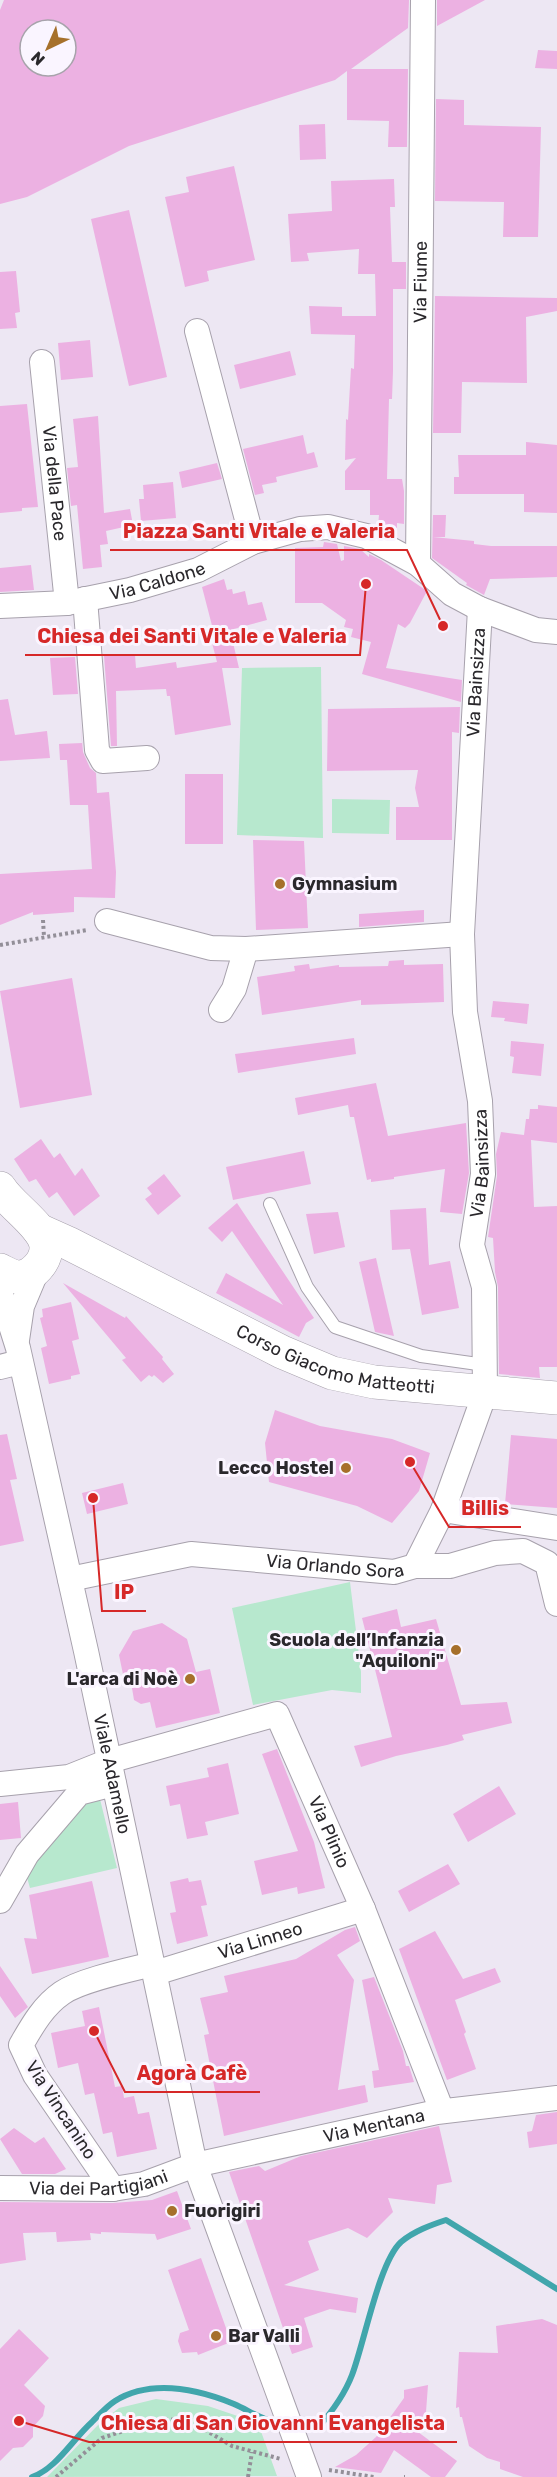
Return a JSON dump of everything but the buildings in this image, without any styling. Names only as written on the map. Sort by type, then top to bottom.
[{"type":"street","name":"Via Fiume","points":[[417,564],[423,0]]},
{"type":"street","points":[[197,331],[253,542]]},
{"type":"street","name":"Via della Pace","points":[[42,362],[76,601]]},
{"type":"street","name":"Via Caldone","points":[[0,606],[76,601],[130,590],[198,570],[253,542],[300,529],[328,527],[366,536],[417,564],[452,594],[480,609],[536,630],[554,632]]},
{"type":"street","name":"Via Caldone","points":[[76,601],[97,750],[103,761],[147,758]]},
{"type":"street","name":"Via Bainsizza","points":[[480,609],[462,934],[465,1012],[480,1101],[483,1174],[472,1245],[484,1287],[485,1379]]},
{"type":"street","points":[[99,925],[211,948],[246,949],[462,934]]},
{"type":"street","points":[[221,1010],[234,989],[246,949]]},
{"type":"street","name":"Corso Giacomo Matteotti","points":[[0,1188],[14,1206],[39,1230],[282,1352],[332,1373],[374,1382],[485,1379],[557,1398]]},
{"type":"street","points":[[38,1268],[45,1257],[46,1247],[39,1230]]},
{"type":"street","name":"Corso Giacomo Matteotti","points":[[0,1270],[19,1277],[38,1268],[68,1262],[105,1272],[127,1274]]},
{"type":"street","name":"Viale Adamello","points":[[13,1359],[22,1306],[38,1268]]},
{"type":"street","name":"Viale Adamello","points":[[0,1291],[13,1359],[70,1579],[195,2165],[276,2386],[311,2467]]},
{"type":"street","name":"Via Orlando Sora","points":[[70,1579],[191,1554],[394,1572],[415,1566],[443,1510],[485,1379]]},
{"type":"street","points":[[443,1510],[557,1528]]},
{"type":"street","points":[[415,1566],[450,1566],[495,1553],[523,1551],[547,1563],[557,1604]]},
{"type":"street","name":"Via Plinio","points":[[111,1773],[277,1714],[363,1909],[442,2111]]},
{"type":"street","points":[[0,1784],[111,1773]]},
{"type":"street","points":[[0,1901],[27,1854],[79,1793],[111,1773]]},
{"type":"street","name":"Via Linneo","points":[[154,1968],[363,1909]]},
{"type":"street","name":"Via Vincanino","points":[[113,2189],[35,2075],[21,2045],[37,2017],[63,1993],[105,1977],[154,1968]]},
{"type":"street","name":"Via Mentana","points":[[195,2165],[442,2111],[557,2098]]},
{"type":"street","name":"Via dei Partigiani","points":[[0,2188],[113,2189],[144,2184],[195,2165]]},
{"type":"lane","points":[[270,1203],[307,1287],[335,1327],[485,1379]]},
{"type":"path","points":[[43,920],[44,937]]},
{"type":"path","points":[[0,945],[99,925]]},
{"type":"path","points":[[56,2477],[102,2438],[148,2422],[168,2419],[192,2422],[232,2446],[252,2452],[248,2477]]},
{"type":"path","points":[[311,2467],[374,2477]]},
{"type":"green space","points":[[321,667],[323,838],[237,835],[242,668]]},
{"type":"green space","points":[[332,799],[390,800],[389,834],[332,833]]},
{"type":"green space","points":[[350,1582],[361,1672],[361,1693],[332,1690],[253,1705],[232,1608]]},
{"type":"green space","points":[[98,1791],[117,1868],[30,1888],[26,1874],[83,1795]]},
{"type":"green space","points":[[156,2399],[208,2406],[258,2423],[277,2476],[47,2477],[100,2423],[119,2408]]},
{"type":"waterway","points":[[298,2426],[317,2429],[341,2397],[357,2361],[386,2267],[401,2242],[417,2232],[446,2220],[557,2289]]},
{"type":"waterway","points":[[32,2477],[49,2468],[112,2403],[129,2394],[144,2390],[159,2388],[205,2394],[234,2404],[265,2419],[285,2424]]},
{"type":"place","name":"Chiesa dei Santi Vitale e Valeria","points":[[366,584]]},
{"type":"place","name":"Piazza Santi Vitale e Valeria","points":[[443,626]]},
{"type":"place","name":"Gymnasium","points":[[280,884]]},
{"type":"place","name":"Billis","points":[[410,1462]]},
{"type":"place","name":"Lecco Hostel","points":[[346,1468]]},
{"type":"place","name":"IP","points":[[93,1498]]},
{"type":"place","name":"Scuola dell’Infanzia \"Aquiloni\"","points":[[456,1650]]},
{"type":"place","name":"L'arca di Noè","points":[[190,1679]]},
{"type":"place","name":"Agorà Cafè","points":[[94,2031]]},
{"type":"place","name":"Fuorigiri","points":[[172,2211]]},
{"type":"place","name":"Bar Valli","points":[[216,2336]]},
{"type":"place","name":"Chiesa di San Giovanni Evangelista","points":[[19,2421]]}]
